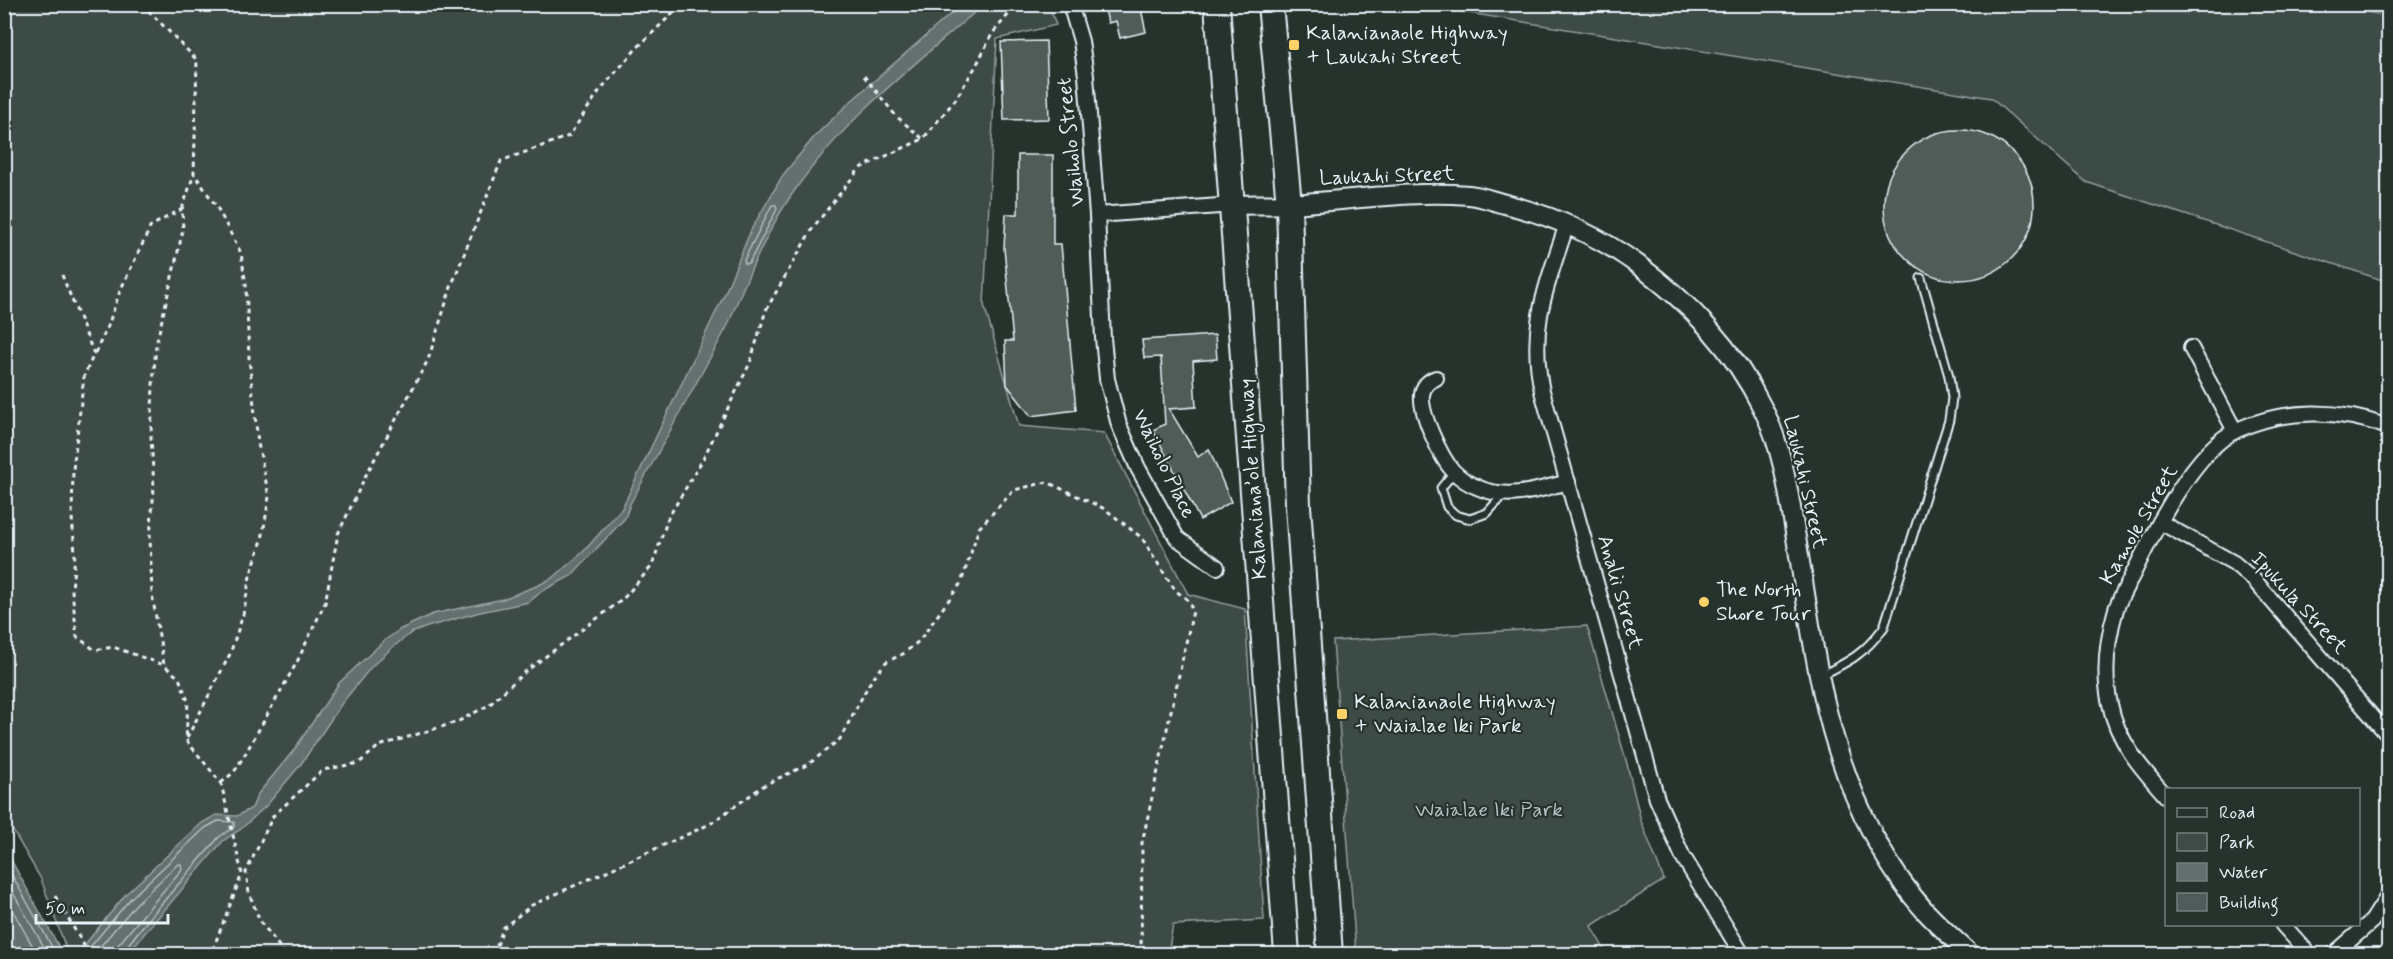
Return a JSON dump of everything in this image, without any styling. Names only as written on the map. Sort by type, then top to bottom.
[{"type":"highway","name":"Kalaniana’ole Highway","points":[[1217,4],[1287,954]]},
{"type":"highway","name":"Kalaniana’ole Highway","points":[[1270,4],[1289,204],[1298,506],[1330,954]]},
{"type":"street","name":"Waiholo Street","points":[[1070,4],[1081,41],[1086,76],[1097,215],[1233,205]]},
{"type":"street","name":"Laukahi Street","points":[[1233,205],[1289,204],[1397,195],[1472,195],[1529,210],[1567,224],[1615,248],[1667,286],[1705,321],[1739,366],[1765,411],[1781,460],[1791,505],[1820,676],[1837,747],[1867,822],[1889,862],[1925,910],[1970,954]]},
{"type":"street","name":"Waiholo Place","points":[[1097,215],[1107,379],[1119,425],[1142,476],[1177,538],[1217,567]]},
{"type":"street","name":"Analii Street","points":[[1567,224],[1541,304],[1536,356],[1542,391],[1657,799],[1682,855],[1742,954]]},
{"type":"street","points":[[2191,348],[2235,431]]},
{"type":"street","points":[[1436,378],[1425,386],[1422,399],[1437,450],[1454,472],[1477,488],[1504,494],[1532,492],[1568,482]]},
{"type":"street","name":"Kamole Street","points":[[2165,795],[2138,764],[2120,734],[2110,705],[2107,667],[2111,629],[2117,606],[2160,522],[2210,451],[2235,431],[2284,417],[2325,414],[2343,414],[2388,428]]},
{"type":"street","name":"Ipukula Street","points":[[2160,522],[2234,563],[2254,580],[2388,735]]},
{"type":"street","points":[[2334,954],[2372,921],[2388,896]]},
{"type":"street","points":[[2284,926],[2309,954]]},
{"type":"lane","points":[[1820,676],[1851,661],[1870,646],[1884,627],[1948,420],[1952,398],[1948,376],[1921,278]]},
{"type":"lane","points":[[1454,472],[1441,488],[1447,507],[1456,515],[1470,519],[1487,513],[1504,494]]},
{"type":"path","points":[[142,4],[197,60],[194,174],[182,208],[183,230],[156,345],[153,385],[152,594],[164,665]]},
{"type":"path","points":[[221,783],[234,772],[244,756],[297,662],[325,603],[338,534],[366,474],[428,360],[451,287],[501,161],[569,136],[600,90],[636,49],[682,4]]},
{"type":"path","points":[[285,954],[260,921],[249,893],[246,872],[273,816],[323,770],[359,763],[379,746],[457,722],[489,705],[526,671],[622,600],[652,566],[668,518],[703,459],[750,363],[766,310],[812,229],[860,168],[923,139],[955,100],[992,34],[1013,9],[1012,4]]},
{"type":"path","points":[[864,76],[896,116],[923,139]]},
{"type":"path","points":[[186,740],[230,654],[243,615],[250,576],[262,540],[268,497],[258,443],[249,358],[246,285],[241,253],[218,209],[194,174]]},
{"type":"path","points":[[182,208],[151,226],[84,376],[73,470],[72,517],[75,553],[72,591],[77,637],[95,650],[113,647],[164,665],[179,678],[188,701],[186,740],[221,783],[242,874],[211,954]]},
{"type":"path","points":[[62,275],[94,354]]},
{"type":"path","points":[[494,954],[503,928],[532,905],[710,824],[766,784],[809,764],[840,739],[869,684],[886,662],[903,654],[919,641],[961,584],[980,528],[1014,490],[1047,482],[1105,509],[1142,538],[1169,581],[1188,600],[1193,611],[1142,843],[1141,954]]},
{"type":"path","points":[[56,896],[89,954]]},
{"type":"green space","points":[[1451,4],[2326,4],[2388,16],[2388,282],[2086,182],[1991,98],[1450,10]]},
{"type":"green space","points":[[4,5],[1049,5],[1056,25],[997,39],[984,305],[1019,426],[1104,433],[1188,594],[1245,609],[1264,920],[1173,925],[1168,954],[68,954],[41,879],[5,817]]},
{"type":"green space","name":"Waialae Iki Park","points":[[1587,626],[1626,760],[1641,821],[1664,880],[1591,926],[1607,954],[1356,954],[1333,641]]},
{"type":"water","points":[[962,4],[983,5],[859,115],[815,163],[795,190],[767,238],[728,325],[630,504],[625,518],[571,576],[542,591],[529,602],[480,612],[411,633],[372,666],[342,703],[301,764],[267,805],[241,829],[223,841],[127,954],[63,954],[82,948],[126,894],[202,823],[216,815],[237,816],[252,808],[258,794],[294,750],[339,683],[385,640],[401,629],[433,614],[503,599],[539,585],[554,577],[584,551],[622,508],[725,293],[751,230],[783,175],[815,136],[849,103]]},
{"type":"water","points":[[5,849],[63,954],[5,954]]},
{"type":"building","points":[[1104,4],[1140,4],[1146,32],[1120,38],[1116,21],[1108,23]]},
{"type":"building","points":[[1046,41],[1049,119],[1004,120],[1001,42]]},
{"type":"building","points":[[1959,130],[1988,136],[2012,152],[2028,176],[2034,205],[2028,234],[2012,258],[1988,274],[1959,280],[1930,274],[1906,258],[1890,234],[1884,205],[1890,176],[1906,152],[1930,136]]},
{"type":"building","points":[[1018,155],[1053,155],[1053,244],[1061,244],[1076,410],[1031,416],[1007,385],[1005,341],[1013,341],[1004,248],[1006,214],[1018,214]]},
{"type":"building","points":[[1215,335],[1217,359],[1193,361],[1196,407],[1169,409],[1198,457],[1209,449],[1231,502],[1200,520],[1153,430],[1165,424],[1161,357],[1144,358],[1142,340]]},
{"type":"place","name":"Kalanianaole Highway + Laukahi Street","points":[[1294,45]]},
{"type":"place","name":"The North Shore Tour","points":[[1704,602]]},
{"type":"place","name":"Kalanianaole Highway + Waialae Iki Park","points":[[1342,714]]}]
